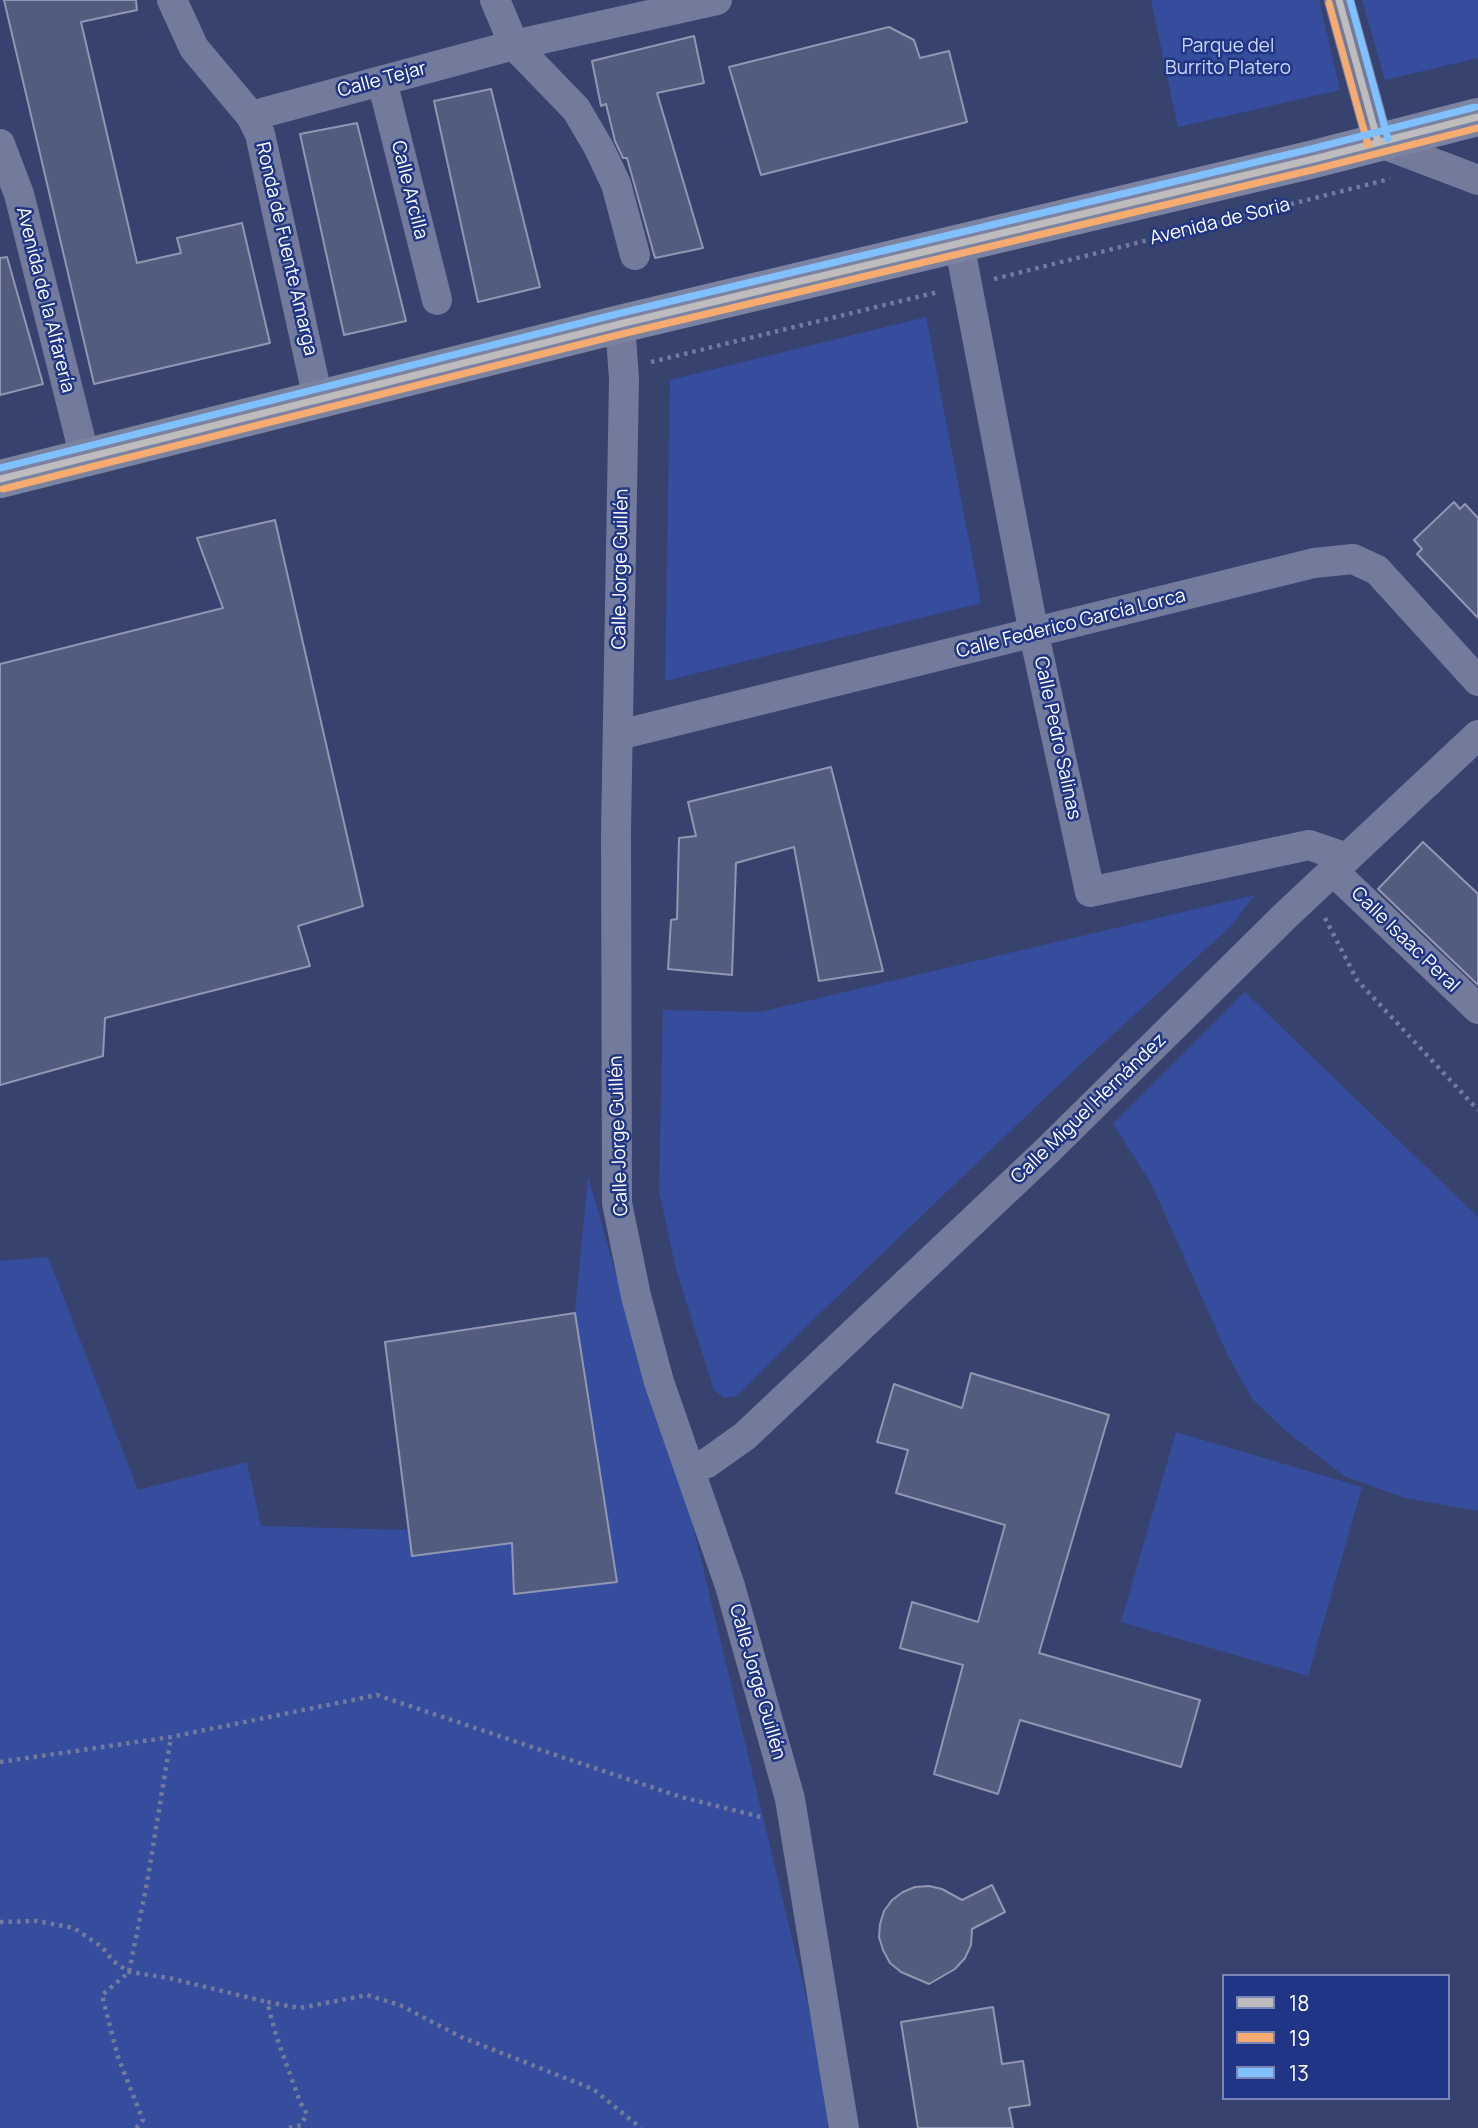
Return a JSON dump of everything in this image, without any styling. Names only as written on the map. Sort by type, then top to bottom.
[{"type":"main road","name":"Avenida de Soria","points":[[0,479],[620,324],[1478,117]]},
{"type":"street","name":"Ronda de Fuente Amarga","points":[[172,0],[194,48],[251,116],[260,134],[318,400]]},
{"type":"street","points":[[495,0],[514,45],[576,109],[593,138],[616,184],[635,255]]},
{"type":"street","points":[[510,0],[514,45]]},
{"type":"street","name":"Calle Tejar","points":[[251,116],[514,45],[716,0]]},
{"type":"street","points":[[1339,0],[1378,142],[1478,180]]},
{"type":"street","name":"Calle Arcilla","points":[[382,81],[437,300]]},
{"type":"street","name":"Avenida de la Alfarería","points":[[0,144],[19,194],[85,458]]},
{"type":"street","name":"Calle Pedro Salinas","points":[[959,243],[1034,634],[1090,892],[1309,845],[1331,873]]},
{"type":"street","name":"Calle Jorge Guillén","points":[[620,324],[624,379],[617,832],[617,1203],[636,1296],[659,1382],[730,1586],[790,1799],[844,2128]]},
{"type":"street","name":"Calle Federico García Lorca","points":[[619,735],[1314,563],[1353,559],[1377,570],[1478,681]]},
{"type":"street","name":"Calle Miguel Hernández","points":[[689,1469],[707,1463],[745,1436],[1047,1151],[1331,873],[1478,735]]},
{"type":"street","name":"Calle Isaac Peral","points":[[1331,873],[1478,1009]]},
{"type":"path","name":"Avenida de Soria","points":[[989,280],[1397,177]]},
{"type":"path","points":[[641,365],[941,291]]},
{"type":"path","points":[[1331,873],[1357,980],[1478,1110]]},
{"type":"path","points":[[0,1762],[171,1737],[377,1695],[681,1797],[795,1826]]},
{"type":"path","points":[[136,2128],[143,2120],[118,2057],[102,1995],[129,1972],[171,1737]]},
{"type":"path","points":[[0,1922],[37,1921],[74,1928],[129,1972],[169,1978],[267,2002],[300,2008],[367,1995],[400,2005],[461,2037],[593,2089],[641,2128]]},
{"type":"path","points":[[267,2002],[276,2035],[300,2102],[307,2114],[300,2125],[289,2128]]},
{"type":"green space","name":"Parque del Burrito Platero","points":[[1151,0],[1319,0],[1340,90],[1178,127]]},
{"type":"green space","points":[[1362,0],[1478,0],[1478,58],[1385,80]]},
{"type":"green space","points":[[926,317],[981,603],[665,681],[670,380]]},
{"type":"green space","points":[[1255,895],[1231,926],[1071,1073],[737,1396],[724,1398],[714,1390],[676,1270],[659,1190],[663,1010],[760,1012]]},
{"type":"green space","points":[[1245,992],[1478,1217],[1478,1511],[1405,1498],[1344,1476],[1286,1431],[1253,1400],[1228,1356],[1152,1185],[1113,1124]]},
{"type":"green space","points":[[588,1176],[692,1522],[816,2038],[828,2128],[0,2128],[0,1261],[48,1257],[138,1490],[247,1462],[261,1526],[408,1530],[412,1556],[512,1543],[515,1594],[617,1582],[575,1313]]},
{"type":"green space","points":[[1176,1432],[1362,1487],[1308,1676],[1121,1622]]},
{"type":"building","points":[[4,0],[136,0],[137,10],[81,22],[137,263],[181,253],[177,238],[242,223],[270,343],[94,384]]},
{"type":"building","points":[[889,27],[914,40],[920,58],[949,51],[967,122],[761,175],[729,67]]},
{"type":"building","points":[[694,36],[704,83],[657,93],[703,248],[655,258],[627,158],[623,158],[615,141],[606,104],[601,106],[592,61]]},
{"type":"building","points":[[491,89],[540,287],[478,302],[434,101]]},
{"type":"building","points":[[357,123],[406,321],[344,335],[300,134]]},
{"type":"building","points":[[7,257],[43,384],[0,395],[0,258]]},
{"type":"building","points":[[1454,502],[1460,509],[1465,504],[1478,518],[1478,618],[1417,554],[1422,549],[1414,540]]},
{"type":"building","points":[[275,520],[363,906],[298,926],[310,966],[105,1018],[103,1056],[0,1085],[0,664],[223,608],[197,538]]},
{"type":"building","points":[[831,767],[883,971],[819,981],[794,847],[736,863],[732,975],[668,969],[671,920],[677,919],[679,838],[696,836],[688,802]]},
{"type":"building","points":[[1423,842],[1478,894],[1478,985],[1378,889]]},
{"type":"building","points":[[575,1313],[617,1582],[514,1594],[512,1543],[412,1556],[385,1342]]},
{"type":"building","points":[[971,1373],[1109,1415],[1039,1653],[1200,1700],[1181,1767],[1020,1720],[998,1794],[934,1774],[963,1665],[900,1648],[912,1602],[978,1622],[1005,1525],[896,1493],[908,1450],[877,1442],[894,1384],[962,1408]]},
{"type":"building","points":[[992,1885],[1005,1912],[972,1929],[971,1945],[965,1958],[955,1969],[929,1984],[901,1972],[890,1963],[879,1937],[884,1911],[892,1900],[915,1887],[929,1886],[942,1889],[962,1900]]},
{"type":"building","points":[[993,2007],[1002,2064],[1023,2061],[1030,2105],[1009,2108],[1013,2128],[918,2128],[901,2022]]},
{"type":"transit line","name":"18","points":[[1339,0],[1378,142]]},
{"type":"transit line","name":"13","points":[[1350,0],[1388,139]]},
{"type":"transit line","name":"19","points":[[1329,3],[1368,145]]},
{"type":"transit line","name":"13","points":[[0,468],[617,314],[1311,149],[1475,107]]},
{"type":"transit line","name":"18","points":[[0,479],[620,324],[1314,159],[1478,117]]},
{"type":"transit line","name":"19","points":[[3,489],[622,334],[1478,128]]}]
